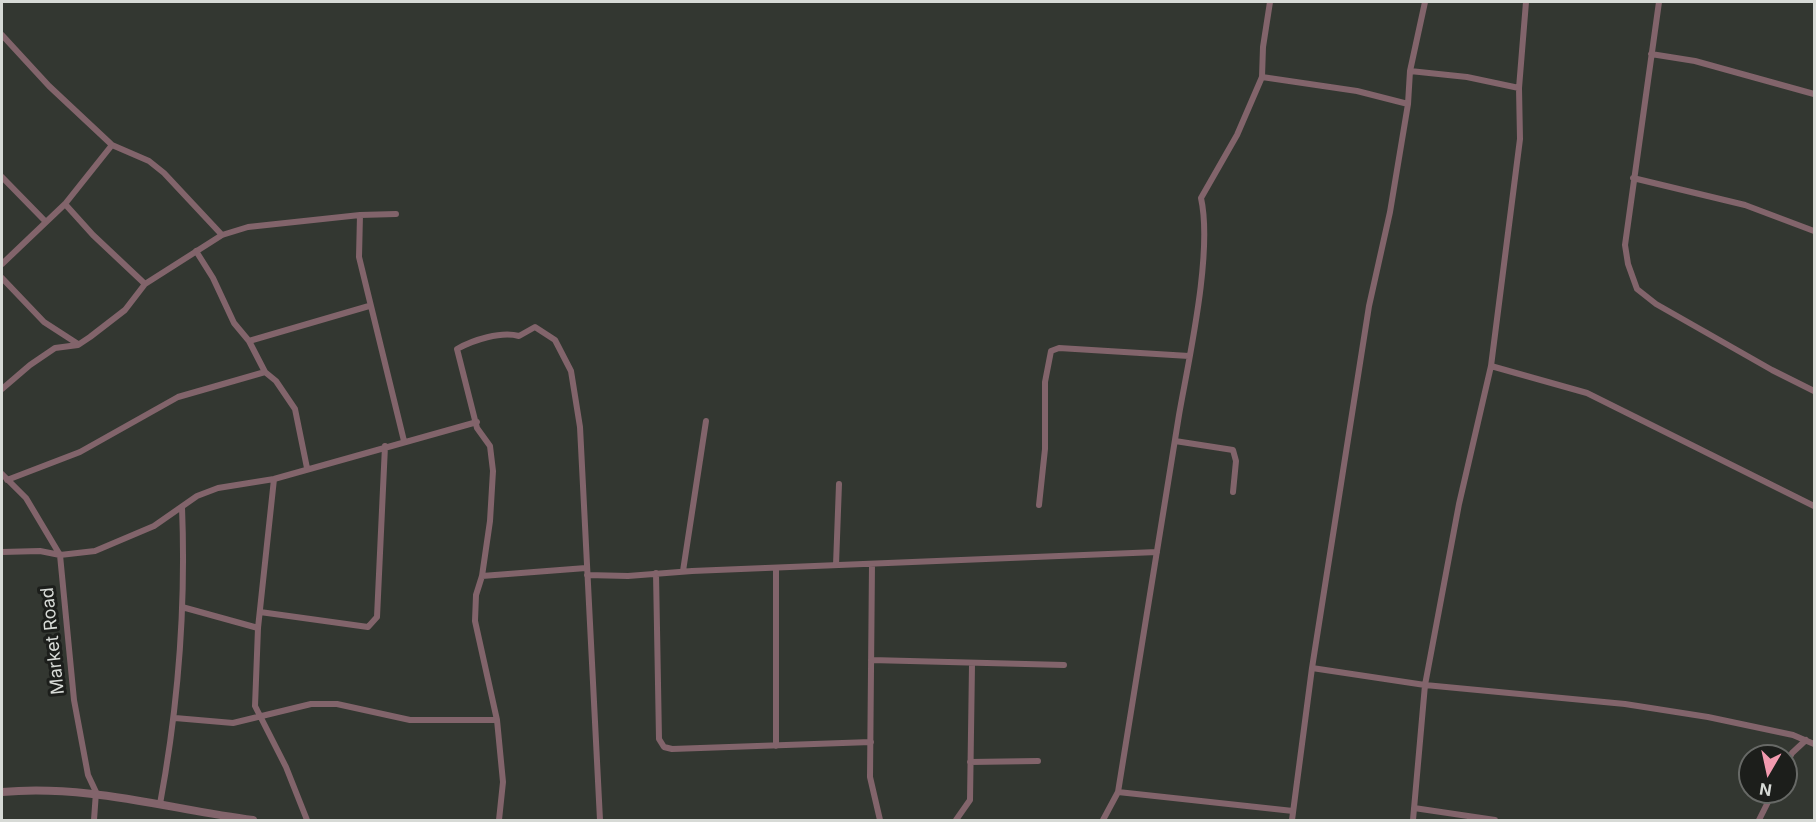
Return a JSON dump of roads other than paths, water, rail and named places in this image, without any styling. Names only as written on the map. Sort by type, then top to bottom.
[{"type":"street","points":[[1103,820],[1118,792],[1189,356],[1203,243],[1204,215],[1201,198],[1237,135],[1262,77],[1263,48],[1270,2]]},
{"type":"street","points":[[1292,820],[1312,668],[1369,306],[1390,212],[1408,104],[1410,71],[1425,2]]},
{"type":"street","points":[[1413,820],[1425,685],[1459,504],[1491,366],[1520,139],[1519,88],[1526,2]]},
{"type":"street","points":[[1659,2],[1625,245],[1628,264],[1637,289],[1656,304],[1815,391]]},
{"type":"street","points":[[2,35],[49,86],[112,145],[149,161],[164,173],[222,235]]},
{"type":"street","points":[[1651,54],[1695,61],[1815,94]]},
{"type":"street","points":[[1410,71],[1467,77],[1519,88]]},
{"type":"street","points":[[1262,77],[1357,91],[1408,104]]},
{"type":"street","points":[[2,264],[65,204],[112,145]]},
{"type":"street","points":[[2,177],[46,222]]},
{"type":"street","points":[[1633,177],[1745,205],[1815,231]]},
{"type":"street","points":[[65,204],[93,235],[145,284]]},
{"type":"street","points":[[2,389],[30,365],[55,348],[78,345],[125,310],[145,284],[222,235],[248,227],[360,215],[396,214]]},
{"type":"street","points":[[360,215],[359,257],[369,306],[377,327],[404,441]]},
{"type":"street","points":[[196,251],[213,278],[234,323],[249,341],[265,372],[276,381],[295,409],[307,468]]},
{"type":"street","points":[[2,278],[44,322],[78,345]]},
{"type":"street","points":[[249,341],[369,306]]},
{"type":"street","points":[[499,820],[503,782],[497,720],[475,621],[476,595],[482,576],[490,522],[493,471],[490,446],[477,428],[457,349],[502,335],[519,336],[535,327],[555,340],[571,371],[580,427],[600,820]]},
{"type":"street","points":[[1039,505],[1045,449],[1045,382],[1051,351],[1059,348],[1189,356]]},
{"type":"street","points":[[1491,366],[1587,393],[1815,506]]},
{"type":"street","points":[[7,480],[80,452],[178,397],[265,372]]},
{"type":"street","points":[[683,572],[705,421]]},
{"type":"street","points":[[2,552],[40,551],[60,555],[95,551],[154,526],[197,496],[218,488],[274,480],[307,468],[477,422]]},
{"type":"street","points":[[1175,441],[1233,450],[1236,461],[1233,492]]},
{"type":"street","points":[[260,612],[368,627],[373,624],[377,617],[385,446]]},
{"type":"street","name":"Market Road","points":[[2,474],[27,498],[60,555],[74,700],[88,774],[96,792],[94,820]]},
{"type":"street","points":[[274,480],[258,628],[255,706],[259,718],[286,767],[307,820]]},
{"type":"street","points":[[836,565],[839,484]]},
{"type":"street","points":[[160,804],[175,718],[182,606],[182,507]]},
{"type":"street","points":[[482,576],[587,572],[656,573],[1157,552]]},
{"type":"street","points":[[872,564],[870,777],[880,820]]},
{"type":"street","points":[[776,568],[776,746]]},
{"type":"street","points":[[656,573],[659,738],[664,747],[672,749],[871,742]]},
{"type":"street","points":[[182,606],[258,628]]},
{"type":"street","points":[[871,660],[972,665],[1064,665]]},
{"type":"street","points":[[956,820],[970,800],[972,665]]},
{"type":"street","points":[[1312,668],[1425,685],[1635,706],[1708,717],[1793,735],[1815,744]]},
{"type":"street","points":[[175,718],[233,723],[311,705],[337,704],[410,720],[497,720]]},
{"type":"street","points":[[1798,747],[1806,740]]},
{"type":"street","points":[[970,762],[1038,761]]},
{"type":"street","points":[[2,792],[47,789],[96,792],[253,820]]},
{"type":"street","points":[[1118,792],[1293,811]]},
{"type":"street","points":[[1759,820],[1767,804]]},
{"type":"street","points":[[1414,808],[1495,820]]}]
